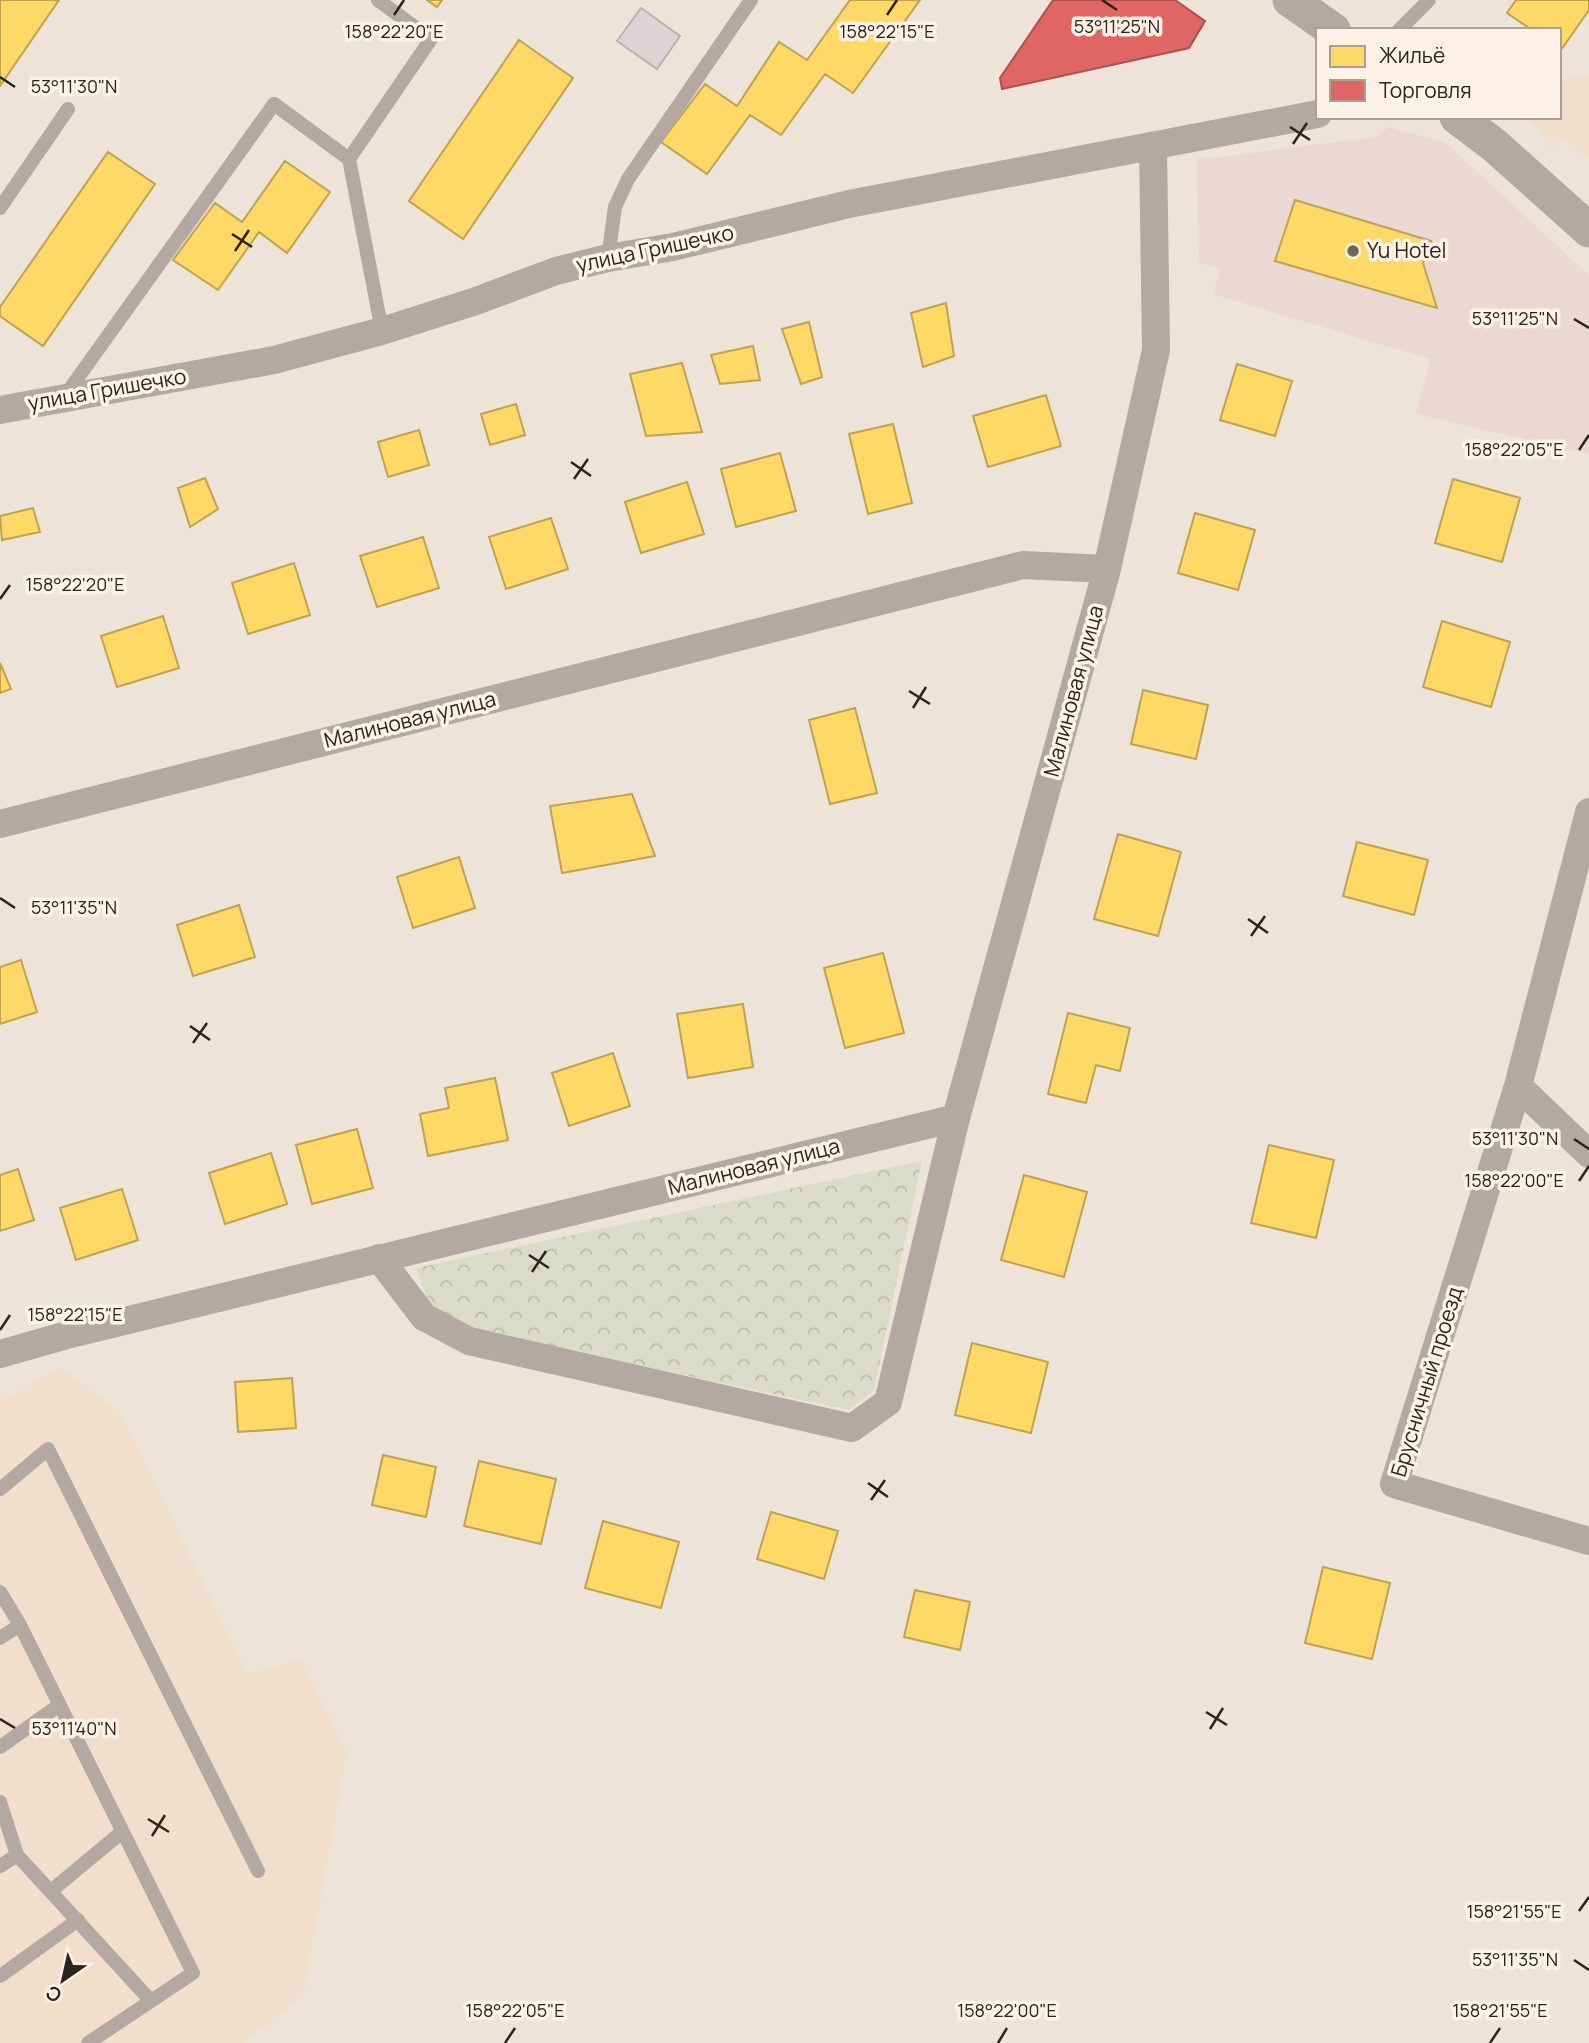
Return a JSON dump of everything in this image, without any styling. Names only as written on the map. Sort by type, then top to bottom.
[{"type":"street","points":[[1290,0],[1330,28]]},
{"type":"street","name":"улица Гришечко","points":[[0,410],[274,360],[382,331],[476,301],[556,271],[608,258],[673,247],[849,204],[1316,114]]},
{"type":"street","points":[[1460,119],[1494,145],[1589,230]]},
{"type":"street","name":"Малиновая улица","points":[[0,1354],[379,1258],[956,1118],[1107,569],[1156,350],[1153,146]]},
{"type":"street","name":"Малиновая улица","points":[[0,824],[1023,565],[1107,569]]},
{"type":"street","name":"Брусничный проезд","points":[[1589,812],[1518,1086],[1394,1484],[1589,1541]]},
{"type":"street","points":[[1518,1086],[1589,1154]]},
{"type":"street","points":[[379,1258],[424,1317],[469,1340],[852,1428],[888,1402],[956,1118]]},
{"type":"lane","points":[[349,159],[431,39],[378,0]]},
{"type":"lane","points":[[608,258],[615,207],[628,179],[751,0]]},
{"type":"lane","points":[[1401,28],[1429,0]]},
{"type":"lane","points":[[64,398],[274,104],[349,159],[382,331]]},
{"type":"lane","points":[[0,208],[68,109]]},
{"type":"lane","points":[[0,1489],[48,1449],[258,1871]]},
{"type":"lane","points":[[0,1592],[20,1625],[193,1973],[88,2043]]},
{"type":"lane","points":[[0,1638],[20,1625]]},
{"type":"lane","points":[[0,1747],[58,1706]]},
{"type":"lane","points":[[0,1802],[17,1854],[151,2001]]},
{"type":"lane","points":[[51,1891],[122,1832]]},
{"type":"lane","points":[[0,1866],[17,1854]]},
{"type":"lane","points":[[0,1976],[78,1920]]},
{"type":"shaded area","points":[[1589,75],[1589,159],[1562,136],[1552,147],[1528,119],[1561,119],[1561,80]]},
{"type":"shaded area","points":[[1389,127],[1446,143],[1589,275],[1589,454],[1416,414],[1430,359],[1213,294],[1221,268],[1199,263],[1197,160],[1374,137]]},
{"type":"shaded area","points":[[61,1367],[120,1413],[248,1674],[301,1659],[347,1753],[303,1996],[243,2043],[0,2043],[0,1402]]},
{"type":"green space","points":[[922,1161],[874,1390],[849,1410],[481,1332],[429,1305],[416,1268]]},
{"type":"building: Жильё","points":[[0,0],[59,0],[0,86]]},
{"type":"building: Жильё","points":[[427,0],[442,0],[437,7]]},
{"type":"building: Жильё","points":[[850,0],[920,0],[853,93],[825,74],[781,135],[750,115],[707,174],[661,142],[705,84],[737,106],[779,42],[807,60]]},
{"type":"building: Жильё","points":[[1516,0],[1589,0],[1589,10],[1561,50],[1561,28],[1529,28],[1507,13]]},
{"type":"building: Жильё","points":[[519,40],[573,78],[463,239],[409,201]]},
{"type":"building: Жильё","points":[[108,152],[155,184],[43,346],[0,316],[0,307]]},
{"type":"building: Жильё","points":[[285,161],[330,192],[287,253],[259,232],[218,290],[173,260],[215,203],[242,222]]},
{"type":"building: Жильё","name":"Yu Hotel","points":[[1295,200],[1431,241],[1423,263],[1437,308],[1275,261]]},
{"type":"building: Жильё","points":[[946,303],[954,356],[923,367],[911,313]]},
{"type":"building: Жильё","points":[[809,322],[822,377],[801,384],[782,329]]},
{"type":"building: Жильё","points":[[753,346],[760,380],[720,384],[711,355]]},
{"type":"building: Жильё","points":[[682,363],[702,432],[646,436],[630,374]]},
{"type":"building: Жильё","points":[[1237,364],[1292,381],[1275,436],[1220,420]]},
{"type":"building: Жильё","points":[[1046,395],[1061,446],[988,467],[973,416]]},
{"type":"building: Жильё","points":[[516,404],[525,435],[490,445],[481,414]]},
{"type":"building: Жильё","points":[[893,424],[912,503],[868,514],[849,434]]},
{"type":"building: Жильё","points":[[419,430],[429,465],[388,477],[378,442]]},
{"type":"building: Жильё","points":[[780,453],[796,511],[736,527],[721,469]]},
{"type":"building: Жильё","points":[[205,478],[218,509],[190,527],[178,488]]},
{"type":"building: Жильё","points":[[1453,479],[1520,498],[1502,562],[1435,543]]},
{"type":"building: Жильё","points":[[687,482],[704,534],[641,553],[625,502]]},
{"type":"building: Жильё","points":[[33,508],[40,532],[2,540],[0,516]]},
{"type":"building: Жильё","points":[[1195,513],[1255,530],[1238,590],[1178,573]]},
{"type":"building: Жильё","points":[[551,518],[568,569],[506,589],[489,537]]},
{"type":"building: Жильё","points":[[423,537],[439,588],[377,607],[360,556]]},
{"type":"building: Жильё","points":[[294,563],[310,615],[248,634],[232,583]]},
{"type":"building: Жильё","points":[[163,616],[179,668],[117,687],[101,636]]},
{"type":"building: Жильё","points":[[1442,621],[1510,642],[1491,707],[1423,687]]},
{"type":"building: Жильё","points":[[0,663],[11,689],[0,693]]},
{"type":"building: Жильё","points":[[1143,690],[1208,705],[1196,759],[1131,744]]},
{"type":"building: Жильё","points":[[855,708],[877,793],[830,804],[809,720]]},
{"type":"building: Жильё","points":[[632,794],[655,856],[562,873],[550,806]]},
{"type":"building: Жильё","points":[[1118,834],[1181,852],[1158,936],[1094,919]]},
{"type":"building: Жильё","points":[[1357,842],[1428,860],[1414,915],[1343,896]]},
{"type":"building: Жильё","points":[[459,857],[475,908],[413,928],[397,877]]},
{"type":"building: Жильё","points":[[239,905],[255,957],[193,976],[177,925]]},
{"type":"building: Жильё","points":[[883,953],[904,1033],[845,1048],[824,968]]},
{"type":"building: Жильё","points":[[21,960],[37,1012],[0,1024],[0,967]]},
{"type":"building: Жильё","points":[[743,1004],[753,1067],[688,1078],[677,1014]]},
{"type":"building: Жильё","points":[[1068,1013],[1130,1028],[1120,1071],[1096,1065],[1086,1103],[1048,1094]]},
{"type":"building: Жильё","points":[[613,1053],[630,1106],[569,1126],[552,1073]]},
{"type":"building: Жильё","points":[[495,1078],[508,1140],[428,1156],[420,1114],[449,1108],[445,1088]]},
{"type":"building: Жильё","points":[[357,1129],[373,1188],[312,1204],[296,1145]]},
{"type":"building: Жильё","points":[[1269,1145],[1334,1160],[1316,1238],[1251,1223]]},
{"type":"building: Жильё","points":[[271,1153],[287,1204],[225,1224],[209,1173]]},
{"type":"building: Жильё","points":[[18,1169],[34,1220],[0,1231],[0,1175]]},
{"type":"building: Жильё","points":[[1024,1175],[1087,1192],[1064,1277],[1001,1260]]},
{"type":"building: Жильё","points":[[122,1189],[138,1240],[76,1260],[60,1208]]},
{"type":"building: Жильё","points":[[972,1343],[1048,1362],[1031,1433],[955,1415]]},
{"type":"building: Жильё","points":[[292,1378],[296,1428],[238,1432],[235,1382]]},
{"type":"building: Жильё","points":[[383,1455],[436,1467],[426,1517],[372,1505]]},
{"type":"building: Жильё","points":[[479,1461],[556,1479],[541,1544],[464,1526]]},
{"type":"building: Жильё","points":[[771,1512],[838,1531],[824,1579],[757,1559]]},
{"type":"building: Жильё","points":[[603,1521],[679,1542],[661,1608],[585,1588]]},
{"type":"building: Жильё","points":[[1323,1567],[1390,1583],[1372,1659],[1305,1643]]},
{"type":"building: Жильё","points":[[915,1590],[970,1602],[960,1650],[904,1637]]},
{"type":"building: Торговля","points":[[1053,0],[1175,0],[1205,21],[1189,48],[1002,89],[1000,78]]},
{"type":"building: Прочее","points":[[641,8],[680,36],[657,69],[617,41]]},
{"type":"place","name":"Yu Hotel","points":[[1353,251]]}]
